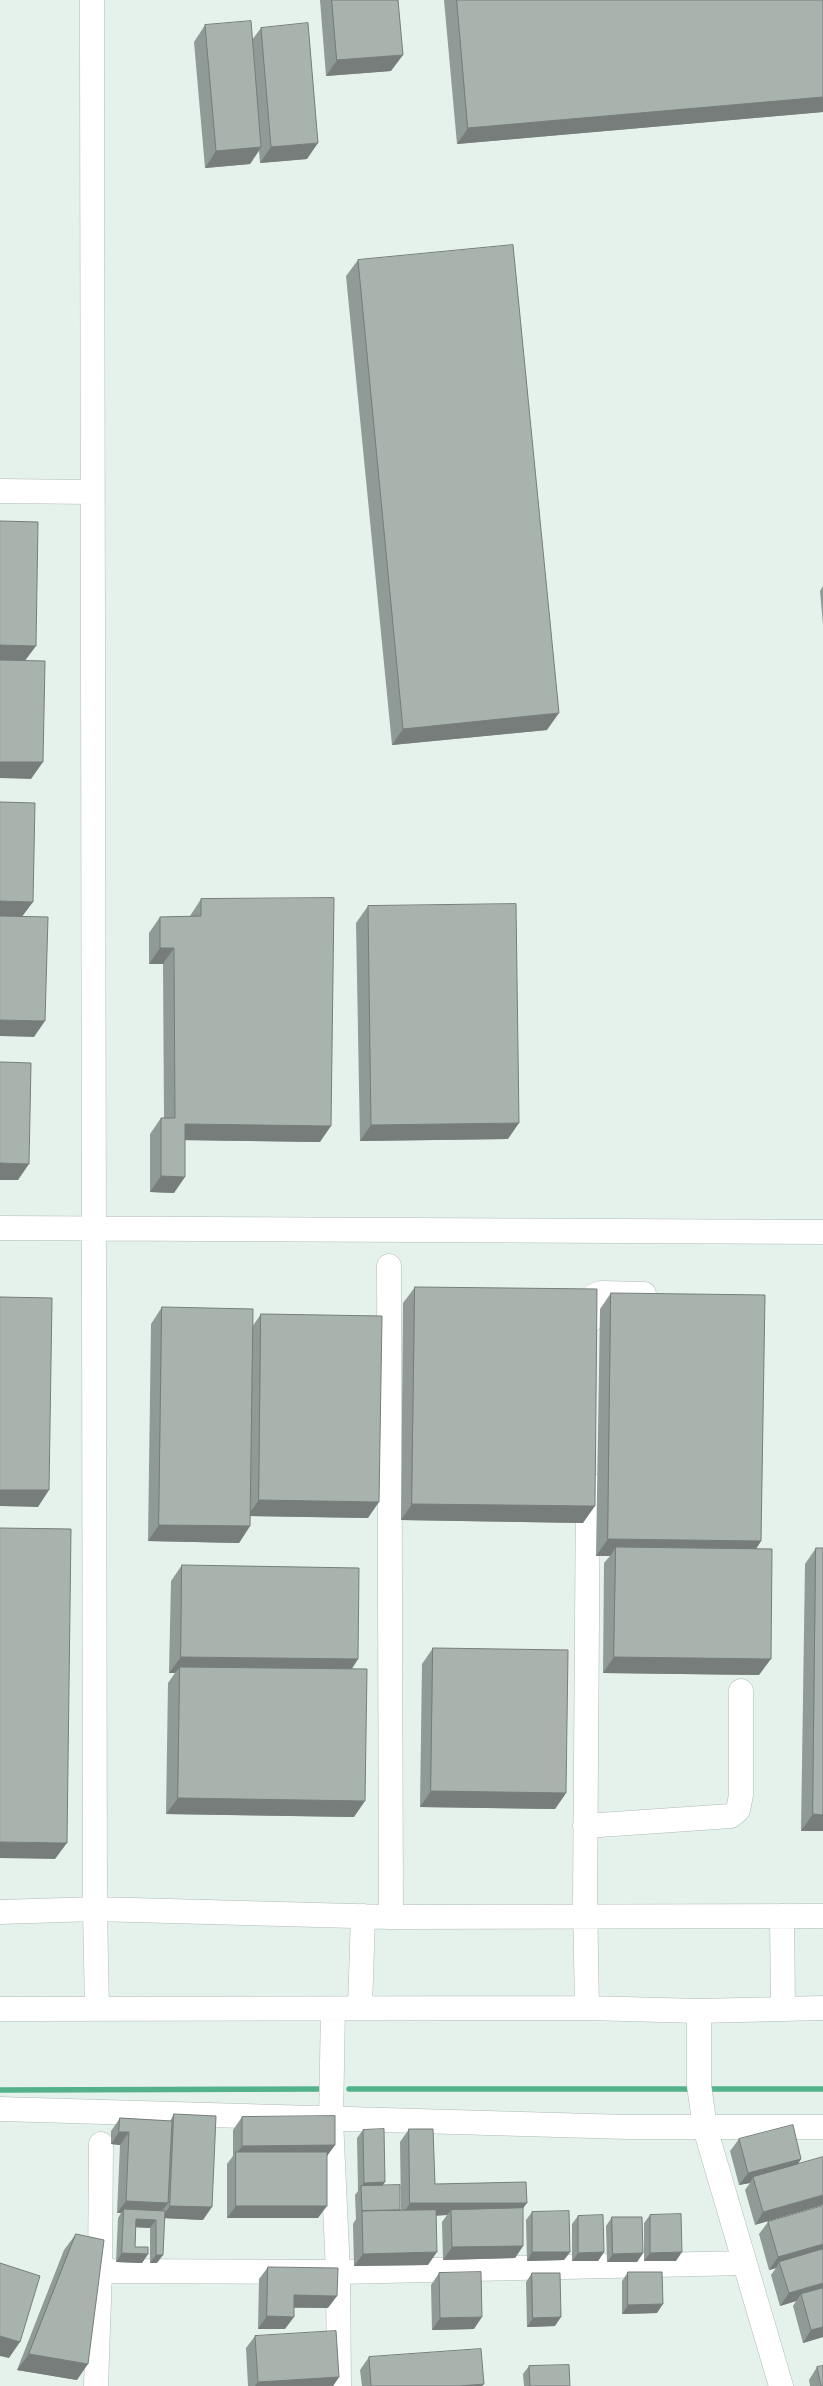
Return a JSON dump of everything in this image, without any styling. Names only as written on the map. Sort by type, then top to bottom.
[{"type":"street","points":[[92,0],[91,492],[96,1228],[95,1909],[97,2009]]},
{"type":"street","points":[[0,491],[91,492]]},
{"type":"street","points":[[0,1228],[823,1232]]},
{"type":"street","points":[[389,1266],[391,1917]]},
{"type":"street","points":[[588,1345],[589,1305],[594,1295],[601,1293],[669,1294]]},
{"type":"street","points":[[587,2008],[585,1917],[588,1462]]},
{"type":"street","points":[[586,1826],[731,1816],[738,1810],[741,1795],[741,1691]]},
{"type":"street","points":[[0,1912],[95,1909],[391,1917],[823,1916]]},
{"type":"street","points":[[360,2008],[363,1916]]},
{"type":"street","points":[[782,1916],[783,2008]]},
{"type":"street","points":[[0,2009],[587,2008],[699,2010],[823,2008]]},
{"type":"street","points":[[333,2009],[331,2120],[338,2272],[339,2386]]},
{"type":"street","points":[[699,2010],[700,2093],[705,2128],[781,2386]]},
{"type":"street","points":[[0,2108],[331,2120],[705,2128],[823,2127]]},
{"type":"street","points":[[96,2386],[100,2271],[101,2144]]},
{"type":"street","points":[[100,2271],[338,2272],[745,2263]]},
{"type":"building","points":[[332,0],[398,0],[403,55],[337,60]]},
{"type":"building","points":[[457,0],[823,0],[823,97],[468,128]]},
{"type":"building","points":[[251,21],[261,147],[216,151],[205,25]]},
{"type":"building","points":[[308,23],[318,143],[271,147],[261,28]]},
{"type":"building","points":[[513,245],[559,713],[403,729],[358,260]]},
{"type":"building","points":[[0,521],[38,522],[36,646],[0,645]]},
{"type":"building","points":[[0,660],[45,661],[43,762],[0,762]]},
{"type":"building","points":[[0,802],[35,803],[33,902],[0,901]]},
{"type":"building","points":[[334,898],[331,1126],[185,1124],[185,1177],[161,1176],[161,1118],[175,1118],[174,948],[160,948],[160,917],[201,916],[201,899]]},
{"type":"building","points":[[516,904],[519,1123],[371,1125],[368,906]]},
{"type":"building","points":[[0,916],[48,917],[45,1021],[0,1020]]},
{"type":"building","points":[[0,1062],[31,1063],[29,1164],[0,1163]]},
{"type":"building","points":[[415,1287],[597,1289],[595,1506],[412,1504]]},
{"type":"building","points":[[611,1293],[765,1295],[761,1541],[608,1539]]},
{"type":"building","points":[[0,1297],[52,1298],[49,1490],[0,1490]]},
{"type":"building","points":[[162,1307],[253,1309],[250,1526],[159,1525]]},
{"type":"building","points":[[261,1314],[382,1316],[379,1502],[259,1500]]},
{"type":"building","points":[[0,1528],[71,1529],[67,1843],[0,1842]]},
{"type":"building","points":[[616,1547],[772,1549],[771,1659],[614,1657]]},
{"type":"building","points":[[816,1548],[823,1548],[823,1815],[813,1814]]},
{"type":"building","points":[[182,1565],[359,1568],[358,1659],[181,1657]]},
{"type":"building","points":[[433,1648],[568,1650],[566,1793],[431,1791]]},
{"type":"building","points":[[180,1667],[367,1669],[365,1801],[178,1798]]},
{"type":"building","points":[[174,2114],[216,2116],[212,2207],[170,2206]]},
{"type":"building","points":[[335,2116],[335,2145],[242,2146],[242,2117]]},
{"type":"building","points":[[120,2118],[172,2121],[168,2203],[126,2201],[129,2132],[119,2132]]},
{"type":"building","points":[[793,2125],[801,2159],[748,2173],[739,2139]]},
{"type":"building","points":[[384,2129],[385,2182],[364,2183],[363,2130]]},
{"type":"building","points":[[409,2129],[433,2129],[435,2184],[526,2182],[527,2203],[410,2203]]},
{"type":"building","points":[[236,2152],[327,2152],[327,2206],[236,2206]]},
{"type":"building","points":[[823,2157],[823,2195],[763,2212],[753,2177]]},
{"type":"building","points":[[400,2185],[400,2210],[362,2211],[361,2186]]},
{"type":"building","points":[[823,2206],[823,2244],[778,2257],[768,2222]]},
{"type":"building","points":[[523,2208],[523,2246],[452,2247],[451,2210]]},
{"type":"building","points":[[124,2209],[165,2211],[163,2255],[156,2255],[156,2220],[136,2219],[135,2247],[148,2247],[148,2254],[122,2253]]},
{"type":"building","points":[[436,2210],[437,2252],[363,2254],[362,2211]]},
{"type":"building","points":[[569,2211],[570,2252],[532,2252],[532,2212]]},
{"type":"building","points":[[681,2214],[682,2252],[650,2253],[650,2215]]},
{"type":"building","points":[[603,2215],[604,2252],[578,2253],[578,2216]]},
{"type":"building","points":[[612,2217],[642,2217],[643,2253],[613,2254]]},
{"type":"building","points":[[76,2234],[104,2240],[88,2364],[29,2354]]},
{"type":"building","points":[[823,2249],[823,2283],[789,2293],[779,2262]]},
{"type":"building","points":[[0,2263],[40,2276],[20,2342],[0,2336]]},
{"type":"building","points":[[268,2267],[338,2268],[337,2296],[294,2295],[294,2317],[267,2316]]},
{"type":"building","points":[[481,2272],[482,2317],[440,2318],[439,2273]]},
{"type":"building","points":[[628,2272],[662,2272],[663,2304],[628,2305]]},
{"type":"building","points":[[532,2273],[560,2273],[561,2317],[533,2318]]},
{"type":"building","points":[[823,2288],[823,2327],[811,2330],[801,2294]]},
{"type":"building","points":[[336,2331],[339,2377],[258,2382],[255,2336]]},
{"type":"building","points":[[481,2349],[484,2384],[460,2386],[371,2386],[369,2357]]},
{"type":"building","points":[[569,2365],[570,2386],[530,2386],[529,2366]]},
{"type":"building","points":[[823,2366],[823,2386],[821,2386],[817,2367]]},
{"type":"waterway","points":[[0,2090],[325,2089]]},
{"type":"waterway","points":[[349,2089],[694,2089]]},
{"type":"waterway","points":[[706,2089],[823,2089]]}]
